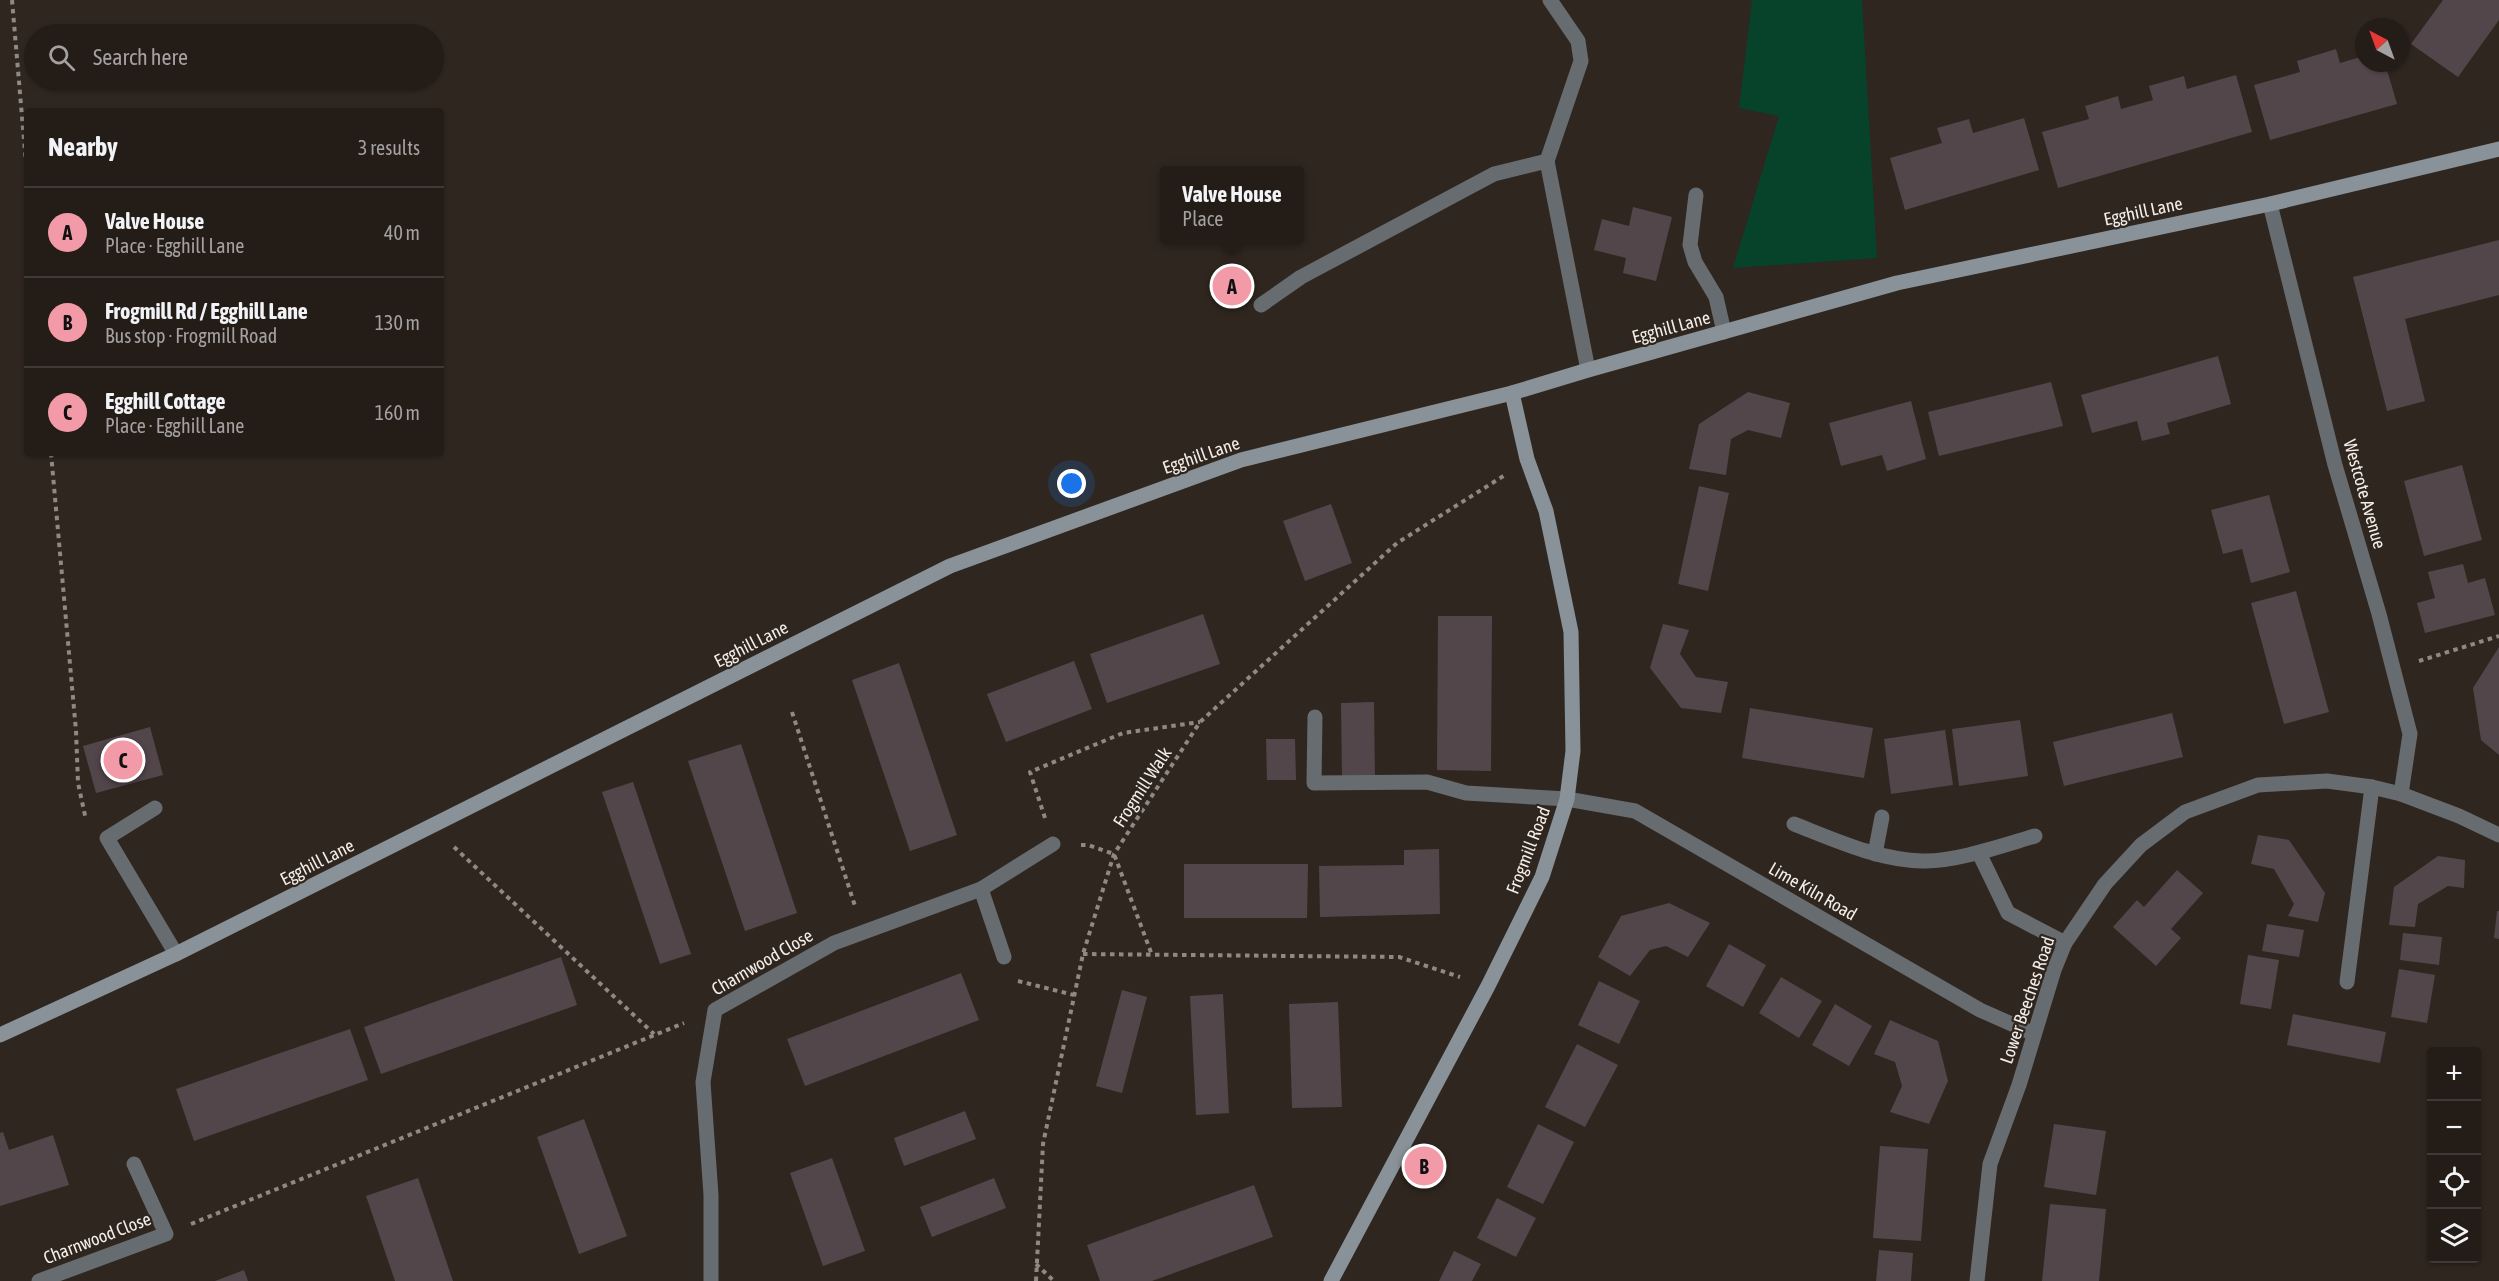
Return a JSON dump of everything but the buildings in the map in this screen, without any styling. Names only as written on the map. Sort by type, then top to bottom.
[{"type":"street","points":[[1550,0],[1578,40],[1581,62],[1547,161],[1588,370]]},
{"type":"street","name":"Egghill Lane","points":[[0,1035],[176,954],[950,566],[1241,460],[1512,393],[1897,283],[2270,204],[2499,148]]},
{"type":"street","points":[[1261,305],[1301,277],[1494,174],[1547,161]]},
{"type":"street","points":[[1696,195],[1690,245],[1695,262],[1716,297],[1724,332]]},
{"type":"street","name":"Westcote Avenue","points":[[2270,204],[2335,465],[2410,734],[2401,794]]},
{"type":"street","name":"Frogmill Road","points":[[1331,1281],[1488,986],[1542,876],[1567,799],[1573,750],[1571,632],[1546,511],[1527,459],[1512,393]]},
{"type":"street","name":"Lime Kiln Road","points":[[1315,717],[1314,783],[1427,782],[1466,793],[1567,799],[1635,811],[1980,1010],[2034,1034]]},
{"type":"street","name":"Lower Beeches Road","points":[[1977,1281],[1990,1164],[2065,943],[2105,884],[2141,845],[2185,812],[2258,785],[2327,781],[2372,787],[2401,794],[2459,816],[2499,835]]},
{"type":"street","points":[[2347,982],[2372,787]]},
{"type":"street","points":[[155,808],[107,838],[176,954]]},
{"type":"street","points":[[1875,854],[1882,817]]},
{"type":"street","points":[[1794,824],[1875,854],[1924,861],[1978,853],[2036,836]]},
{"type":"street","name":"Charnwood Close","points":[[711,1281],[711,1195],[703,1082],[715,1010],[834,944],[981,889],[1053,844]]},
{"type":"street","points":[[1978,853],[2008,913],[2065,943]]},
{"type":"street","points":[[981,889],[1004,957]]},
{"type":"street","name":"Charnwood Close","points":[[39,1281],[166,1234],[134,1164]]},
{"type":"path","points":[[12,0],[24,140]]},
{"type":"path","points":[[51,456],[76,731],[78,783],[88,828],[107,838]]},
{"type":"path","name":"Frogmill Walk","points":[[1036,1281],[1042,1144],[1083,954],[1114,855],[1200,722],[1397,543],[1481,491],[1527,459]]},
{"type":"path","points":[[2393,669],[2499,636]]},
{"type":"path","points":[[792,712],[864,933]]},
{"type":"path","points":[[1152,955],[1114,855],[1088,845],[1053,844],[1030,772],[1123,733],[1200,722]]},
{"type":"path","points":[[432,826],[655,1035]]},
{"type":"path","points":[[1083,954],[1399,957],[1488,986]]},
{"type":"path","points":[[1004,957],[1018,982],[1074,995]]},
{"type":"path","points":[[166,1234],[715,1010]]},
{"type":"path","points":[[1036,1264],[1054,1281]]},
{"type":"green space","points":[[1752,0],[1862,0],[1877,258],[1733,268],[1779,116],[1739,108]]},
{"type":"place","name":"Valve House","points":[[1232,286]]},
{"type":"place","name":"Egghill Cottage","points":[[123,760]]},
{"type":"place","name":"Frogmill Rd / Egghill Lane","points":[[1424,1166]]}]
